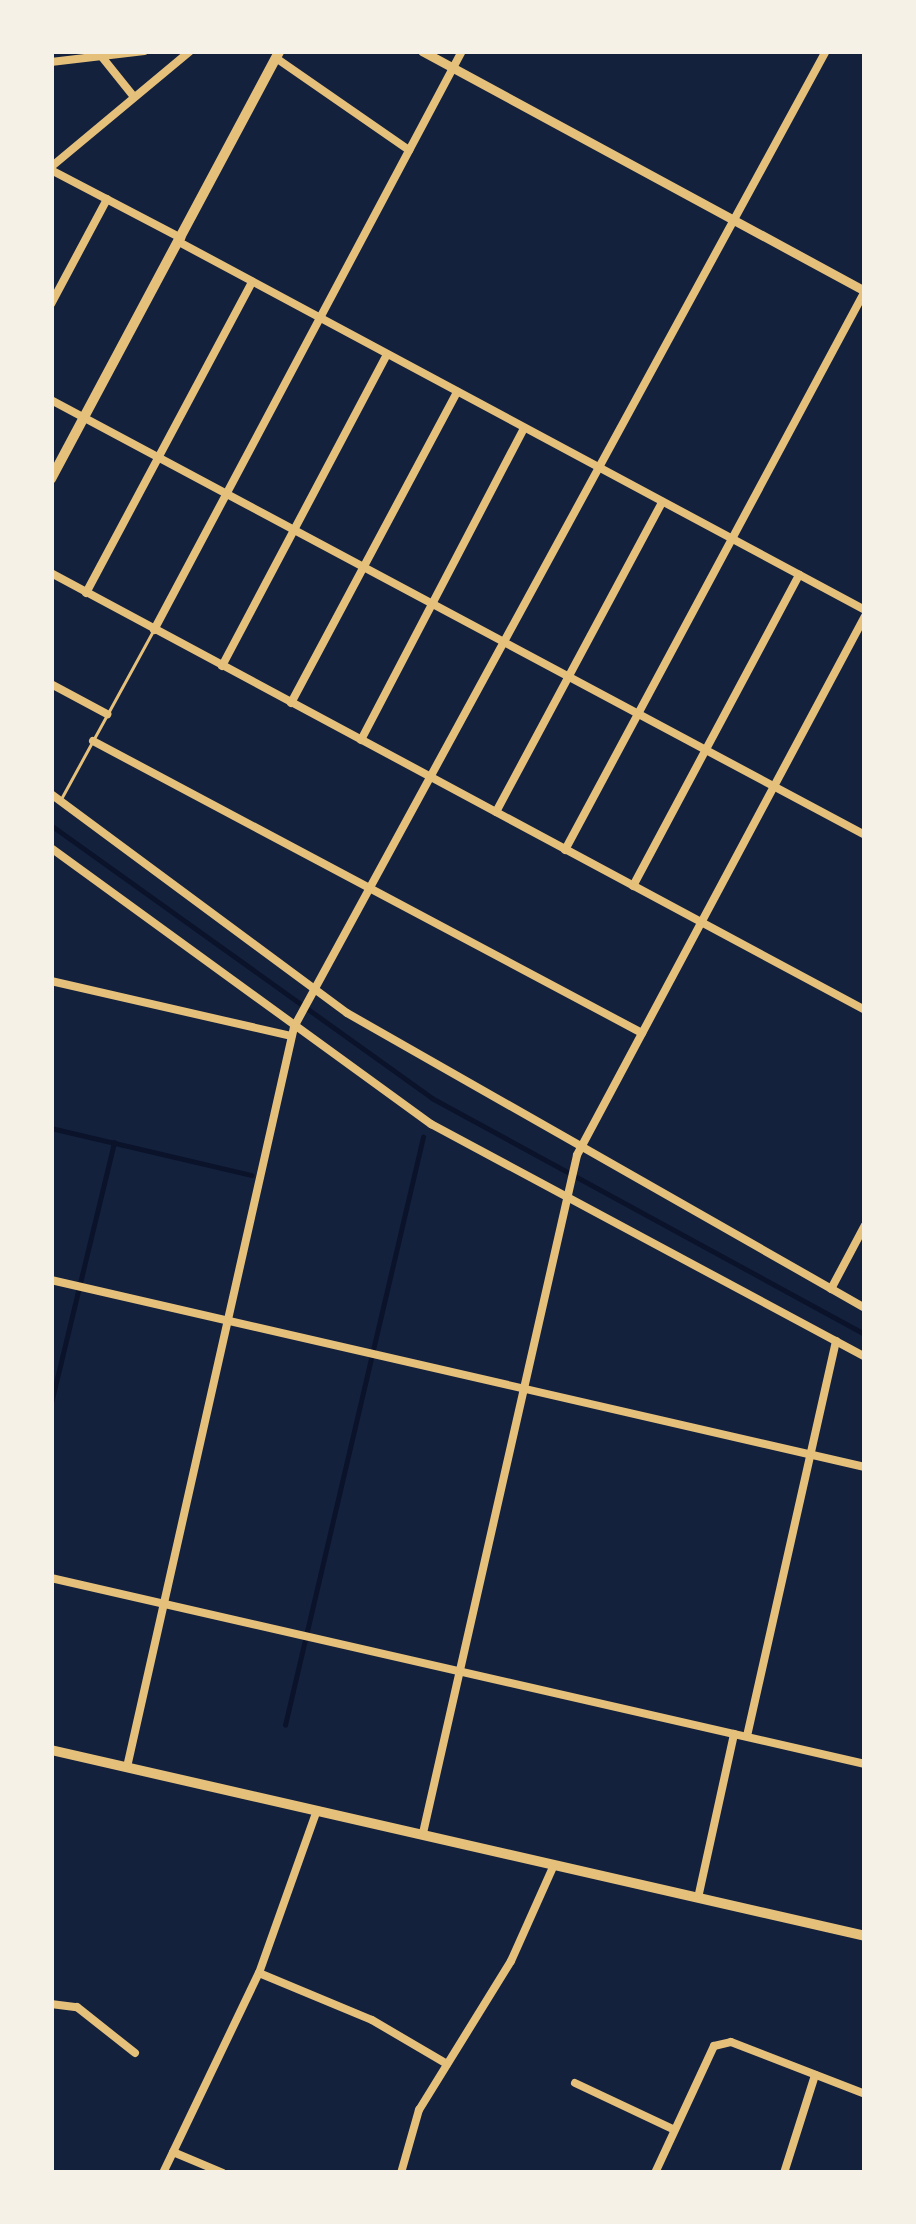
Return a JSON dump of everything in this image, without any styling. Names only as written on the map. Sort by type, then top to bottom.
[{"type":"main road","points":[[51,478],[278,54]]},
{"type":"main road","points":[[51,1750],[865,1936]]},
{"type":"street","points":[[51,62],[144,51]]},
{"type":"street","points":[[190,51],[52,164],[252,281],[865,613],[579,1153],[423,1833]]},
{"type":"street","points":[[422,51],[865,291],[565,850]]},
{"type":"street","points":[[154,630],[463,51]]},
{"type":"street","points":[[127,1769],[294,1028],[594,466],[826,51]]},
{"type":"street","points":[[278,54],[410,150]]},
{"type":"street","points":[[102,57],[134,98]]},
{"type":"street","points":[[51,304],[107,199]]},
{"type":"street","points":[[86,593],[252,281]]},
{"type":"street","points":[[223,667],[388,355]]},
{"type":"street","points":[[291,703],[457,392]]},
{"type":"street","points":[[51,400],[865,835]]},
{"type":"street","points":[[361,740],[524,428]]},
{"type":"street","points":[[496,812],[662,502]]},
{"type":"street","points":[[51,573],[865,1010]]},
{"type":"street","points":[[633,886],[799,575]]},
{"type":"street","points":[[51,684],[107,714]]},
{"type":"street","points":[[93,740],[642,1033]]},
{"type":"street","points":[[56,797],[312,990],[579,1153],[865,1308]]},
{"type":"street","points":[[51,848],[431,1124],[865,1357]]},
{"type":"street","points":[[51,982],[294,1028]]},
{"type":"street","points":[[831,1289],[865,1226]]},
{"type":"street","points":[[51,1280],[865,1467]]},
{"type":"street","points":[[747,1736],[836,1341]]},
{"type":"street","points":[[51,1577],[865,1764]]},
{"type":"street","points":[[698,1898],[734,1734]]},
{"type":"street","points":[[163,2173],[259,1973],[317,1809]]},
{"type":"street","points":[[401,2173],[419,2110],[511,1961],[554,1865]]},
{"type":"street","points":[[259,1973],[372,2020],[447,2064]]},
{"type":"street","points":[[51,2004],[77,2007],[135,2053]]},
{"type":"street","points":[[655,2173],[714,2046],[731,2042],[865,2095]]},
{"type":"street","points":[[784,2173],[815,2075]]},
{"type":"street","points":[[575,2083],[676,2130]]},
{"type":"street","points":[[173,2152],[223,2173]]},
{"type":"lane","points":[[56,797],[154,630]]},
{"type":"waterway","points":[[51,825],[432,1098],[865,1334]]},
{"type":"waterway","points":[[51,1128],[252,1175]]},
{"type":"waterway","points":[[285,1725],[423,1137]]},
{"type":"waterway","points":[[51,1403],[114,1143]]}]
